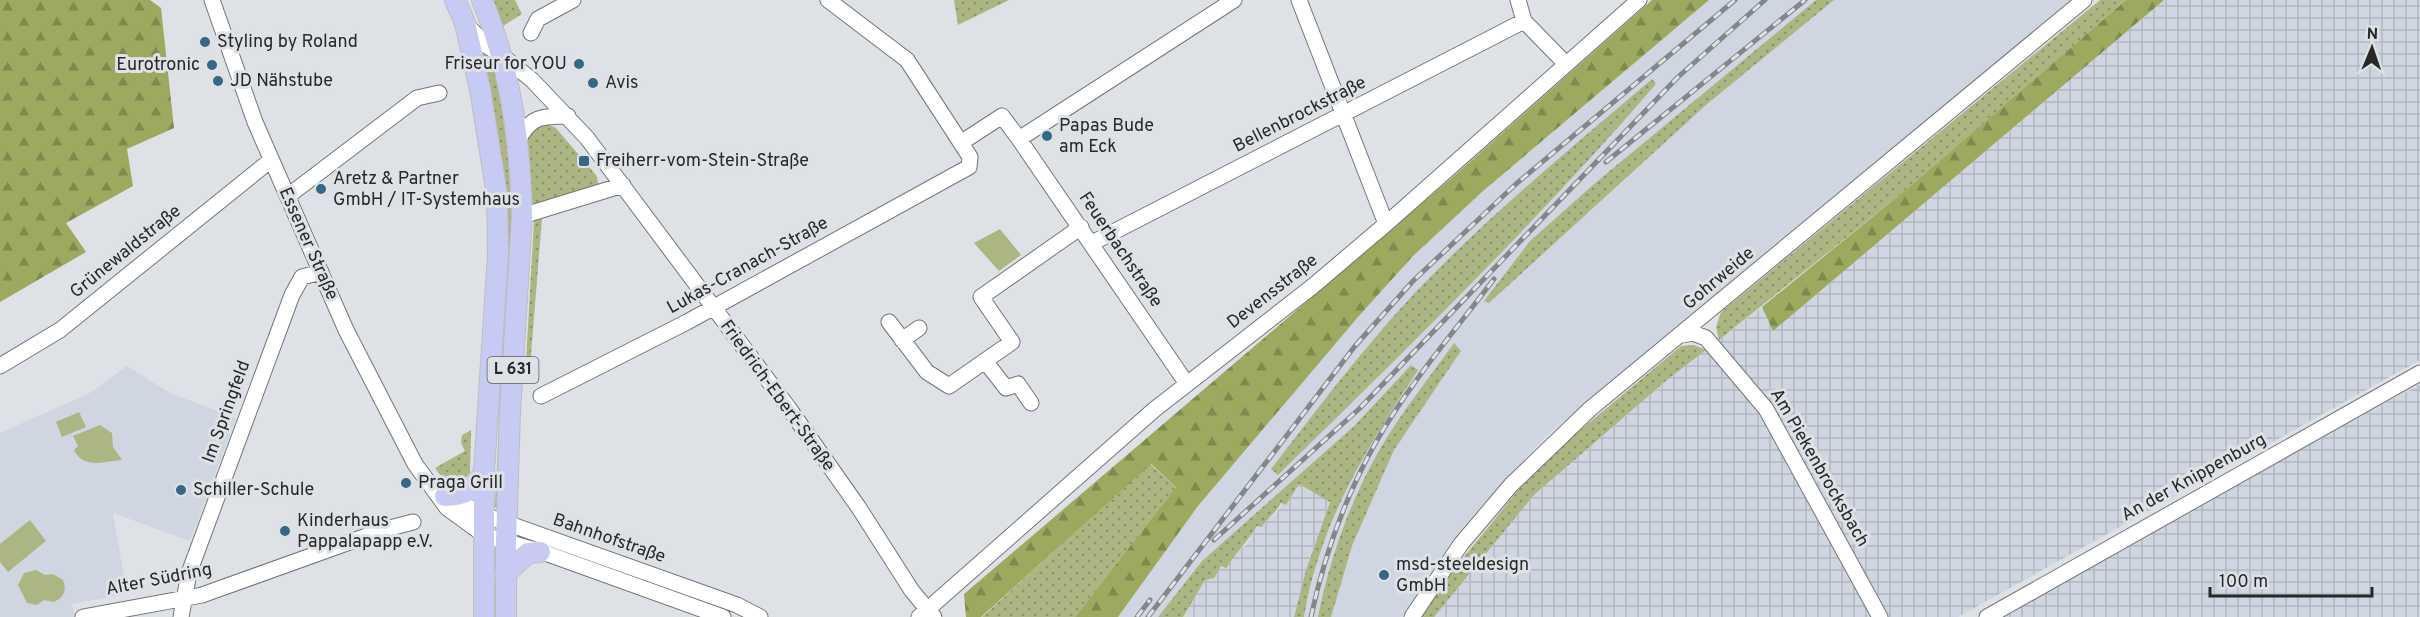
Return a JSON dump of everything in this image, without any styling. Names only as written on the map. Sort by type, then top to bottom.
[{"type":"main road","name":"Friedrich-Ebert-Straße","points":[[455,0],[465,23],[480,89],[497,195],[498,236],[484,472]]},
{"type":"main road","name":"Friedrich-Ebert-Straße","points":[[482,0],[500,54]]},
{"type":"main road","name":"L 631","points":[[500,54],[518,141],[522,216],[505,574],[506,617]]},
{"type":"main road","name":"L 631","points":[[484,472],[484,617]]},
{"type":"main road","points":[[445,496],[459,495],[469,491],[479,484],[484,472]]},
{"type":"main road","points":[[505,574],[528,553],[540,552]]},
{"type":"street","name":"Essener Straße","points":[[212,0],[271,160],[346,330],[424,479],[447,508],[484,525]]},
{"type":"street","points":[[531,33],[538,19],[573,0]]},
{"type":"street","points":[[828,0],[907,60],[962,142],[1002,116],[1019,139],[1234,0]]},
{"type":"street","points":[[1299,0],[1386,224]]},
{"type":"street","points":[[1518,0],[1524,21],[1565,63]]},
{"type":"street","name":"Devensstraße","points":[[927,615],[1187,384],[1313,286],[1386,224],[1565,63],[1639,0]]},
{"type":"street","name":"Gohrweide","points":[[1412,617],[1461,544],[1510,485],[1590,409],[2084,0]]},
{"type":"street","name":"Bellenbrockstraße","points":[[1092,243],[1524,21]]},
{"type":"street","name":"Friedrich-Ebert-Straße","points":[[465,23],[487,46],[500,54],[568,117],[623,185],[711,307],[788,407],[859,508],[927,615]]},
{"type":"street","points":[[288,196],[417,98],[439,93]]},
{"type":"street","points":[[518,141],[525,127],[538,119],[568,117]]},
{"type":"street","name":"Feuerbachstraße","points":[[1019,139],[1187,384]]},
{"type":"street","name":"Lukas-Cranach-Straße","points":[[541,396],[687,322],[955,176],[971,164],[962,142]]},
{"type":"street","name":"Grünewaldstraße","points":[[0,366],[60,330],[271,160]]},
{"type":"street","points":[[522,216],[623,185]]},
{"type":"street","points":[[889,322],[927,372],[949,386],[1012,342],[981,297],[1081,227]]},
{"type":"street","name":"Im Springfeld","points":[[181,617],[189,573],[292,295],[302,278],[321,272]]},
{"type":"street","points":[[902,340],[919,328]]},
{"type":"street","name":"Am Piekenbrocksbach","points":[[1682,335],[1693,333],[1706,338],[1766,409],[1880,617]]},
{"type":"street","points":[[985,361],[1006,388],[1018,384],[1031,403]]},
{"type":"street","name":"An der Knippenburg","points":[[1987,617],[2420,373]]},
{"type":"street","name":"Essener Straße","points":[[424,479],[445,496]]},
{"type":"street","name":"Bahnhofstraße","points":[[445,496],[484,525],[540,552],[723,617]]},
{"type":"street","name":"Alter Südring","points":[[83,617],[202,595],[367,536],[413,522]]},
{"type":"street","name":"Bahnhofstraße","points":[[507,537],[737,605],[760,617]]},
{"type":"shaded area","points":[[1709,0],[1816,0],[1594,184],[1530,241],[1706,105],[1834,0],[2072,0],[1552,431],[1506,478],[1455,537],[1402,617],[1330,617],[1352,546],[1394,450],[1461,351],[1454,344],[1380,449],[1355,502],[1332,563],[1318,617],[1304,617],[1317,561],[1334,513],[1411,365],[1354,426],[1202,561],[1158,617],[1118,617],[1198,506],[1358,317],[1413,256],[1483,191]]},
{"type":"shaded area","points":[[2164,0],[2420,0],[2420,360],[1958,617],[1887,617],[1771,408],[1719,340],[1762,307],[1773,330]]},
{"type":"shaded area","points":[[1706,350],[1730,375],[1767,424],[1872,617],[1434,617],[1534,495],[1667,380]]},
{"type":"shaded area","points":[[127,366],[170,393],[236,418],[190,541],[113,513],[127,594],[72,604],[75,617],[0,617],[0,433],[88,394]]},
{"type":"shaded area","points":[[2420,384],[2420,617],[2000,617],[2118,551]]},
{"type":"shaded area","points":[[1299,484],[1330,501],[1306,570],[1294,617],[1183,617],[1205,580],[1221,566],[1226,568],[1237,550],[1245,546],[1257,525],[1275,515],[1282,503],[1286,505]]},
{"type":"green space","points":[[0,0],[150,0],[161,8],[174,128],[127,149],[133,186],[66,223],[86,252],[0,302]]},
{"type":"green space","points":[[492,0],[515,0],[522,14],[503,26]]},
{"type":"green space","points":[[954,0],[1009,0],[958,25]]},
{"type":"green space","points":[[1652,0],[1709,0],[1483,191],[1413,256],[1358,317],[1198,506],[1118,617],[1075,617],[1176,487],[1151,464],[981,617],[966,617],[964,594],[1454,176]]},
{"type":"green space","points":[[1816,0],[1834,0],[1706,105],[1489,303],[1484,301],[1530,241],[1594,184]]},
{"type":"green space","points":[[2100,0],[2126,0],[1908,188],[1719,340],[1716,327],[1721,312]]},
{"type":"green space","points":[[2126,0],[2164,0],[1773,331],[1762,307],[1908,188]]},
{"type":"green space","points":[[481,48],[497,65],[515,188],[498,506],[495,507],[507,264],[478,49]]},
{"type":"green space","points":[[1652,79],[1656,84],[1611,135],[1472,283],[1278,475],[1271,469],[1385,326],[1447,260],[1514,198]]},
{"type":"green space","points":[[547,124],[556,128],[596,175],[599,186],[533,206],[528,202],[525,143],[532,128]]},
{"type":"green space","points":[[542,218],[529,379],[525,379],[534,221]]},
{"type":"green space","points":[[1000,229],[1021,255],[999,271],[974,243]]},
{"type":"green space","points":[[1454,343],[1461,351],[1394,450],[1352,546],[1331,617],[1318,617],[1342,530],[1369,468],[1397,422]]},
{"type":"green space","points":[[1694,345],[1706,350],[1667,380],[1534,495],[1434,617],[1418,617],[1444,577],[1450,574],[1520,488],[1573,436],[1681,346]]},
{"type":"green space","points":[[1411,365],[1418,370],[1363,458],[1333,518],[1311,582],[1304,617],[1294,617],[1306,570],[1330,502],[1299,484],[1286,505],[1281,503],[1262,527],[1257,526],[1226,568],[1221,566],[1214,578],[1205,580],[1183,617],[1158,617],[1202,561],[1354,426]]},
{"type":"green space","points":[[79,412],[86,427],[62,437],[56,422]]},
{"type":"green space","points":[[100,425],[112,433],[113,447],[122,460],[89,462],[78,456],[74,450],[78,446],[73,436]]},
{"type":"green space","points":[[471,430],[470,473],[463,481],[445,482],[435,468],[465,451],[461,443],[462,435]]},
{"type":"green space","points":[[1150,464],[1176,487],[1075,617],[982,617]]},
{"type":"green space","points":[[30,520],[46,541],[8,572],[0,562],[0,544]]},
{"type":"green space","points":[[36,570],[45,575],[53,574],[63,580],[65,590],[60,598],[54,602],[44,600],[37,605],[27,603],[18,585],[24,573]]},
{"type":"railway","points":[[1148,617],[1355,346],[1413,281],[1516,184],[1735,0]]},
{"type":"railway","points":[[1214,540],[1359,409],[1678,77],[1765,0]]},
{"type":"railway","points":[[1606,162],[1805,0]]},
{"type":"railway","points":[[1311,617],[1322,572],[1345,505],[1376,442],[1417,379],[1494,279]]},
{"type":"railway","points":[[1137,617],[1150,600]]},
{"type":"place","name":"Styling by Roland","points":[[205,42]]},
{"type":"place","name":"Friseur for YOU","points":[[579,64]]},
{"type":"place","name":"Eurotronic","points":[[212,65]]},
{"type":"place","name":"JD Nähstube","points":[[218,81]]},
{"type":"place","name":"Avis","points":[[593,83]]},
{"type":"place","name":"Papas Bude am Eck","points":[[1047,136]]},
{"type":"place","name":"Freiherr-vom-Stein-Straße","points":[[584,161]]},
{"type":"place","name":"Aretz & Partner GmbH / IT-Systemhaus","points":[[321,189]]},
{"type":"place","name":"Praga Grill","points":[[406,483]]},
{"type":"place","name":"Schiller-Schule","points":[[181,490]]},
{"type":"place","name":"Kinderhaus Pappalapapp e.V.","points":[[285,531]]},
{"type":"place","name":"msd-steeldesign GmbH","points":[[1384,575]]}]
